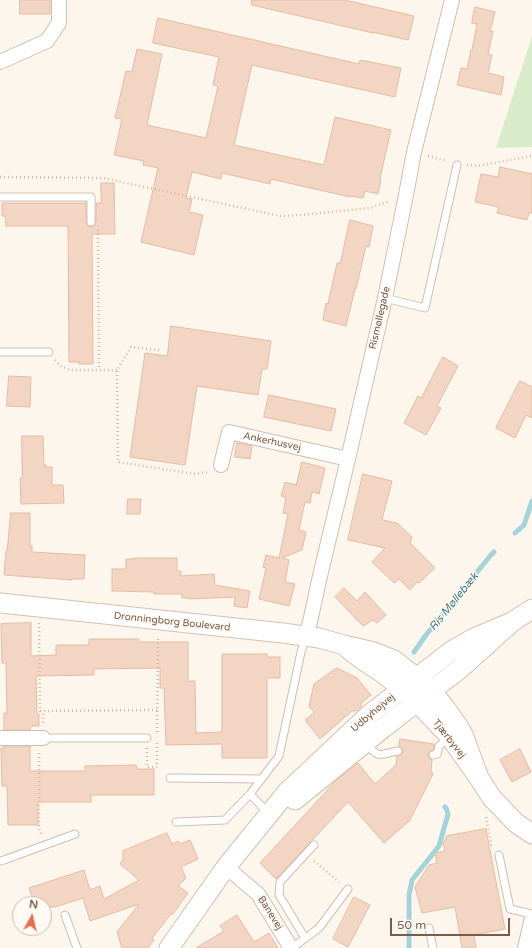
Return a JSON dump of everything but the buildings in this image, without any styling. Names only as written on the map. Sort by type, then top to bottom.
[{"type":"street","points":[[0,62],[47,41],[59,23],[59,0]]},
{"type":"street","name":"Rismøllegade","points":[[306,636],[385,298],[414,152],[452,0]]},
{"type":"street","name":"Ankerhusvej","points":[[221,465],[228,432],[348,459]]},
{"type":"street","name":"Dronningborg Boulevard","points":[[0,604],[306,636],[344,645],[410,683]]},
{"type":"street","name":"Udbyhøjvej","points":[[169,948],[226,867],[255,830],[271,815],[359,736],[425,697],[461,668],[512,622],[532,609]]},
{"type":"street","name":"Udbyhøjvej","points":[[359,736],[370,714],[450,652],[472,639],[512,622]]},
{"type":"street","name":"Tjærbyvej","points":[[410,683],[425,697],[455,733],[479,778],[492,798],[516,824],[532,834]]},
{"type":"street","points":[[0,738],[44,738]]},
{"type":"street","name":"Banevej","points":[[226,867],[258,894],[292,948]]},
{"type":"street","points":[[525,948],[532,918]]},
{"type":"lane","points":[[385,298],[425,308],[457,164]]},
{"type":"lane","points":[[0,197],[91,197],[91,222]]},
{"type":"lane","points":[[0,352],[49,352]]},
{"type":"lane","points":[[176,822],[225,820],[250,794],[279,756],[301,652],[306,636]]},
{"type":"lane","points":[[433,755],[437,754],[439,746],[455,733]]},
{"type":"lane","points":[[359,736],[372,751],[378,754],[398,751]]},
{"type":"lane","points":[[44,738],[147,738]]},
{"type":"lane","points":[[170,778],[261,778]]},
{"type":"lane","points":[[250,794],[271,815]]},
{"type":"lane","points":[[0,861],[75,834]]},
{"type":"lane","points":[[306,938],[279,895],[280,882],[314,845]]},
{"type":"lane","points":[[499,855],[510,909],[532,914]]},
{"type":"lane","points":[[292,948],[319,928],[348,889]]},
{"type":"lane","points":[[65,915],[77,948]]},
{"type":"lane","points":[[429,928],[433,948]]},
{"type":"path","points":[[414,152],[457,164],[478,166],[532,156]]},
{"type":"path","points":[[0,178],[103,178],[280,216],[370,208],[406,195]]},
{"type":"path","points":[[91,222],[99,230],[99,370]]},
{"type":"path","points":[[159,350],[131,347],[117,370],[118,462],[195,474],[210,472],[221,465]]},
{"type":"path","points":[[49,352],[61,366],[71,370],[117,370]]},
{"type":"path","points":[[147,738],[147,767],[157,767],[158,620]]},
{"type":"path","points":[[40,711],[157,710]]},
{"type":"path","points":[[492,798],[484,808],[492,847],[499,855]]},
{"type":"path","points":[[306,854],[348,889]]},
{"type":"green space","points":[[532,36],[532,147],[496,148]]},
{"type":"waterway","name":"Ris Møllebæk","points":[[515,533],[524,525],[532,501]]},
{"type":"waterway","name":"Ris Møllebæk","points":[[414,652],[426,635],[494,552]]},
{"type":"waterway","name":"Ris Møllebæk","points":[[409,948],[409,895],[412,880],[439,846],[448,814],[445,807]]}]
